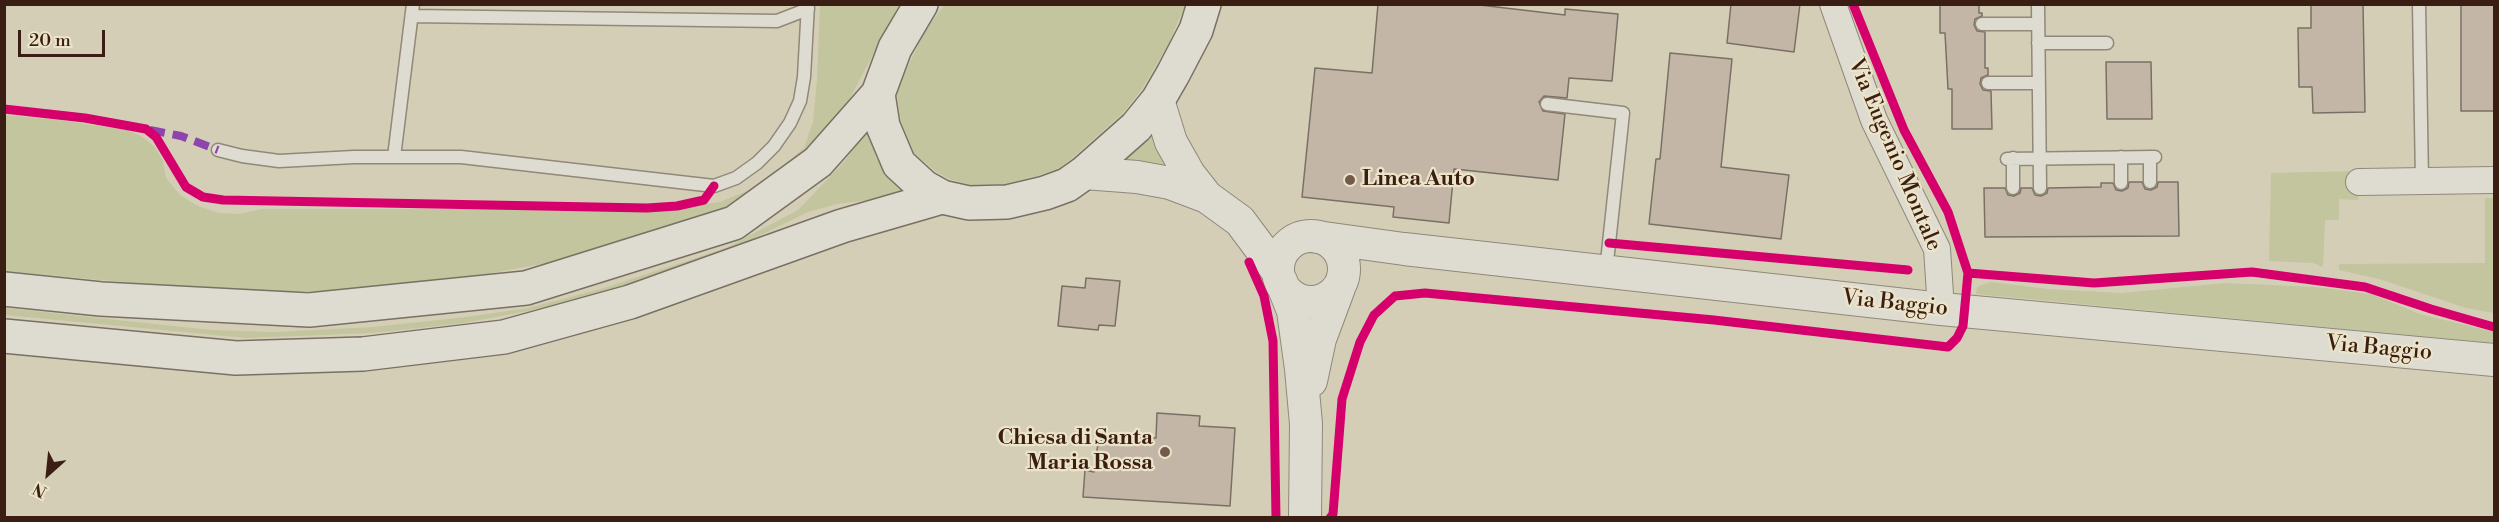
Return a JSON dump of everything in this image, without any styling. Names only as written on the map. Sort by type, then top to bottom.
[{"type":"main road","points":[[4,289],[101,299],[309,310],[526,288],[734,223],[818,162],[878,94],[895,48],[921,4]]},
{"type":"main road","points":[[878,94],[883,126],[899,164],[924,187],[942,197],[969,203],[1007,202],[1067,185],[1136,127],[1158,100],[1191,41],[1204,4]]},
{"type":"main road","points":[[4,336],[236,358],[363,354],[504,337],[630,302],[842,226],[942,197]]},
{"type":"street","name":"Via Eugenio Montale","points":[[1833,4],[1874,120],[1938,249],[1941,309]]},
{"type":"street","name":"Via Baggio","points":[[1158,100],[1171,142],[1189,174],[1207,197]]},
{"type":"street","name":"Via Baggio","points":[[1084,173],[1137,177],[1170,183],[1207,197],[1240,221],[1280,276]]},
{"type":"street","points":[[2359,182],[2494,180]]},
{"type":"street","name":"Via Baggio","points":[[1240,221],[1312,237],[1606,272],[1941,309],[2494,360]]},
{"type":"street","points":[[1305,518],[1306,424],[1311,374],[1320,339],[1341,283],[1344,262],[1332,243],[1312,237],[1298,239],[1283,252],[1280,276],[1293,311],[1306,424]]},
{"type":"street","name":"Via Baggio","points":[[1341,283],[1374,261],[1404,249]]},
{"type":"street","points":[[1280,276],[1292,295],[1308,302],[1325,299],[1341,283]]},
{"type":"lane","points":[[2038,4],[2040,188]]},
{"type":"lane","points":[[2419,4],[2422,181]]},
{"type":"lane","points":[[218,150],[279,161],[461,157],[714,186],[736,178],[758,163],[774,146],[790,123],[800,101],[804,77],[808,7],[777,21],[412,10],[394,157]]},
{"type":"lane","points":[[1982,24],[2038,24]]},
{"type":"lane","points":[[2038,43],[2107,43]]},
{"type":"lane","points":[[1988,82],[2038,82]]},
{"type":"lane","points":[[1547,104],[1623,113],[1606,272]]},
{"type":"lane","points":[[2013,188],[2010,158],[2152,157],[2150,182]]},
{"type":"lane","points":[[2121,158],[2121,183]]},
{"type":"green space","points":[[945,4],[1185,5],[1169,43],[1142,89],[1122,114],[1072,158],[1058,169],[1039,175],[1004,184],[971,185],[949,179],[935,171],[914,153],[901,121],[897,95],[902,79],[925,31]]},
{"type":"green space","points":[[820,5],[899,5],[848,102],[826,137],[739,203],[693,220],[547,263],[448,281],[333,291],[267,291],[134,283],[5,271],[5,115],[60,120],[126,130],[141,136],[155,147],[163,161],[166,178],[180,195],[198,206],[219,213],[240,214],[262,209],[665,209],[720,202],[759,186],[804,148],[813,122]]},
{"type":"green space","points":[[1153,129],[1169,169],[1124,162],[1123,159]]},
{"type":"green space","points":[[868,132],[872,135],[876,158],[902,191],[900,196],[837,204],[808,212],[728,251],[606,293],[528,311],[464,323],[374,333],[246,338],[5,315],[5,308],[211,330],[273,332],[373,327],[528,308],[604,288],[726,248],[798,210],[844,162]]},
{"type":"green space","points":[[2359,171],[2358,200],[2339,199],[2339,220],[2325,220],[2323,267],[2313,263],[2269,261],[2271,173]]},
{"type":"green space","points":[[2485,198],[2494,198],[2494,313],[2466,308],[2379,279],[2339,270],[2339,264],[2485,263]]},
{"type":"green space","points":[[1990,282],[2048,289],[2122,293],[2225,283],[2316,287],[2371,294],[2420,314],[2494,332],[2494,343],[1976,294],[1977,287]]},
{"type":"building","points":[[1378,4],[1471,4],[1565,15],[1565,9],[1618,14],[1612,81],[1569,78],[1567,98],[1544,96],[1539,102],[1543,111],[1565,114],[1558,180],[1454,169],[1449,223],[1393,217],[1394,207],[1302,197],[1315,68],[1372,73]]},
{"type":"building","points":[[1731,4],[1800,4],[1794,52],[1727,43]]},
{"type":"building","points":[[1940,4],[1979,4],[1979,13],[1982,13],[1982,16],[1975,19],[1974,25],[1977,31],[1985,32],[1985,68],[1988,68],[1988,75],[1981,78],[1980,84],[1983,90],[1991,91],[1992,129],[1952,129],[1952,89],[1948,89],[1945,33],[1940,33]]},
{"type":"building","points":[[2311,4],[2363,4],[2365,112],[2313,113],[2312,87],[2299,87],[2298,28],[2311,28]]},
{"type":"building","points":[[2461,4],[2494,4],[2494,111],[2461,111]]},
{"type":"building","points":[[1670,53],[1732,59],[1721,167],[1789,175],[1781,239],[1649,224],[1656,159],[1660,159]]},
{"type":"building","points":[[2106,62],[2151,62],[2152,119],[2107,119]]},
{"type":"building","points":[[2129,182],[2142,182],[2145,189],[2151,190],[2157,187],[2158,182],[2178,182],[2179,236],[1985,237],[1984,188],[2005,188],[2008,195],[2014,196],[2020,193],[2021,188],[2032,188],[2035,195],[2041,196],[2047,193],[2048,188],[2101,187],[2101,183],[2113,183],[2116,190],[2122,191],[2128,188]]},
{"type":"building","points":[[1086,278],[1120,281],[1115,326],[1099,325],[1098,330],[1058,326],[1062,286],[1085,288]]},
{"type":"building","name":"Chiesa di Santa Maria Rossa","points":[[1157,413],[1200,416],[1199,426],[1235,428],[1230,506],[1083,497],[1085,470],[1094,472],[1098,443],[1108,436],[1156,438]]},
{"type":"marked path","points":[[150,130],[181,136],[218,150]]},
{"type":"cycle path","points":[[1853,4],[1904,130],[1948,212],[1968,273]]},
{"type":"cycle path","points":[[4,109],[85,118],[146,129],[156,137],[186,187],[203,197],[223,200],[647,208],[677,206],[704,200],[714,186]]},
{"type":"cycle path","points":[[1609,243],[1908,270]]},
{"type":"cycle path","points":[[1249,262],[1264,296],[1273,341],[1276,518]]},
{"type":"cycle path","points":[[1330,518],[1333,514],[1342,399],[1360,342],[1374,315],[1395,296],[1425,293],[1714,320],[1948,347],[1957,338],[1963,326],[1968,273],[2094,283],[2252,272],[2365,287],[2494,327]]},
{"type":"place","name":"Linea Auto","points":[[1350,180]]},
{"type":"place","name":"Chiesa di Santa Maria Rossa","points":[[1165,452]]}]
